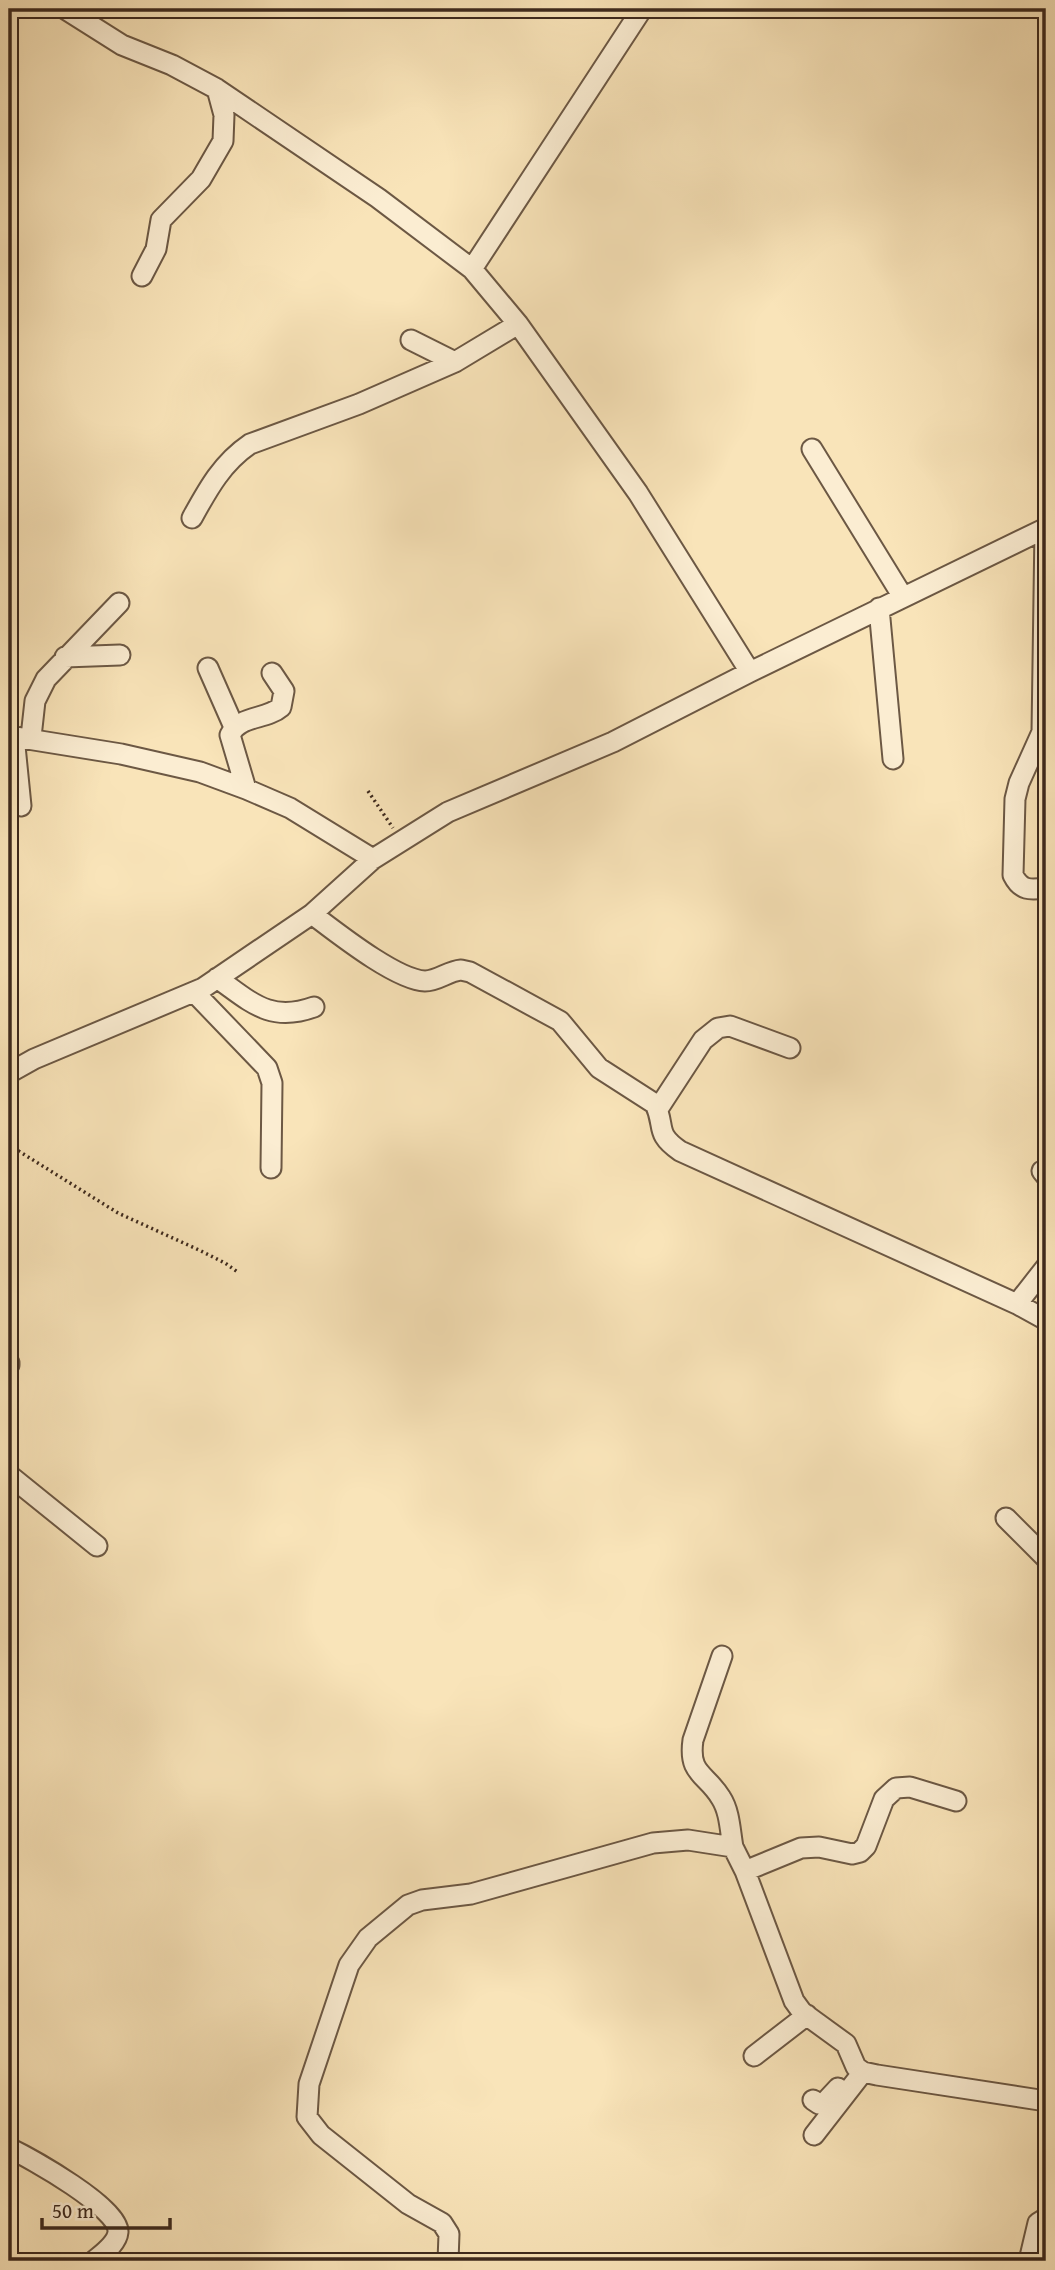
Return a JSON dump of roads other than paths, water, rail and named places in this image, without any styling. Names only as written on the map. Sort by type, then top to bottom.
[{"type":"street","points":[[65,9],[122,45],[172,65],[217,89],[378,198],[472,269],[518,324],[638,493],[750,672]]},
{"type":"street","points":[[472,269],[642,9]]},
{"type":"street","points":[[142,276],[156,249],[161,220],[201,179],[223,141],[224,116],[217,89]]},
{"type":"street","points":[[192,518],[216,474],[250,444],[359,404],[455,362],[518,324]]},
{"type":"street","points":[[411,340],[455,362]]},
{"type":"street","points":[[812,449],[903,597]]},
{"type":"street","points":[[9,1073],[34,1059],[194,992],[312,914],[373,859],[448,812],[613,742],[879,608],[1046,529],[1044,738],[1019,783],[1015,799],[1013,875],[1017,883],[1025,889],[1046,888]]},
{"type":"street","points":[[21,806],[18,736],[39,690],[65,657],[119,604]]},
{"type":"street","points":[[879,608],[893,759]]},
{"type":"street","points":[[65,657],[120,655]]},
{"type":"street","points":[[208,668],[234,727]]},
{"type":"street","points":[[246,789],[230,739],[234,727],[240,723],[273,713],[281,707],[284,691],[272,673]]},
{"type":"street","points":[[18,736],[187,769],[246,789],[290,808],[373,859]]},
{"type":"street","points":[[312,914],[355,947],[411,978],[431,980],[461,970],[551,1015],[568,1028],[599,1068],[651,1100],[658,1109],[662,1133],[680,1150],[1017,1304],[1046,1320]]},
{"type":"street","points":[[217,978],[270,1012],[296,1014],[314,1007]]},
{"type":"street","points":[[194,992],[267,1068],[272,1083],[271,1168]]},
{"type":"street","points":[[658,1109],[707,1034],[718,1028],[730,1026],[790,1048]]},
{"type":"street","points":[[1017,1304],[1046,1267]]},
{"type":"street","points":[[9,1475],[97,1546]]},
{"type":"street","points":[[1006,1518],[1046,1558]]},
{"type":"street","points":[[722,1657],[693,1740],[691,1754],[696,1770],[717,1792],[725,1806],[733,1847],[745,1871],[794,2001],[807,2015],[846,2044],[856,2067],[858,2078],[814,2135]]},
{"type":"street","points":[[745,1871],[801,1848],[819,1847],[852,1854],[860,1852],[866,1846],[884,1799],[896,1788],[910,1787],[956,1801]]},
{"type":"street","points":[[448,2261],[449,2234],[442,2223],[408,2204],[321,2135],[307,2117],[309,2084],[355,1954],[368,1938],[401,1910],[415,1902],[471,1894],[653,1843],[688,1840],[733,1847]]},
{"type":"street","points":[[754,2056],[807,2015]]},
{"type":"street","points":[[813,2100],[819,2104],[824,2103],[836,2089],[858,2078],[1046,2101]]},
{"type":"street","points":[[9,2148],[54,2172],[89,2197],[113,2219],[118,2231],[117,2237],[94,2261]]},
{"type":"street","points":[[1029,2261],[1038,2223],[1046,2218]]}]
